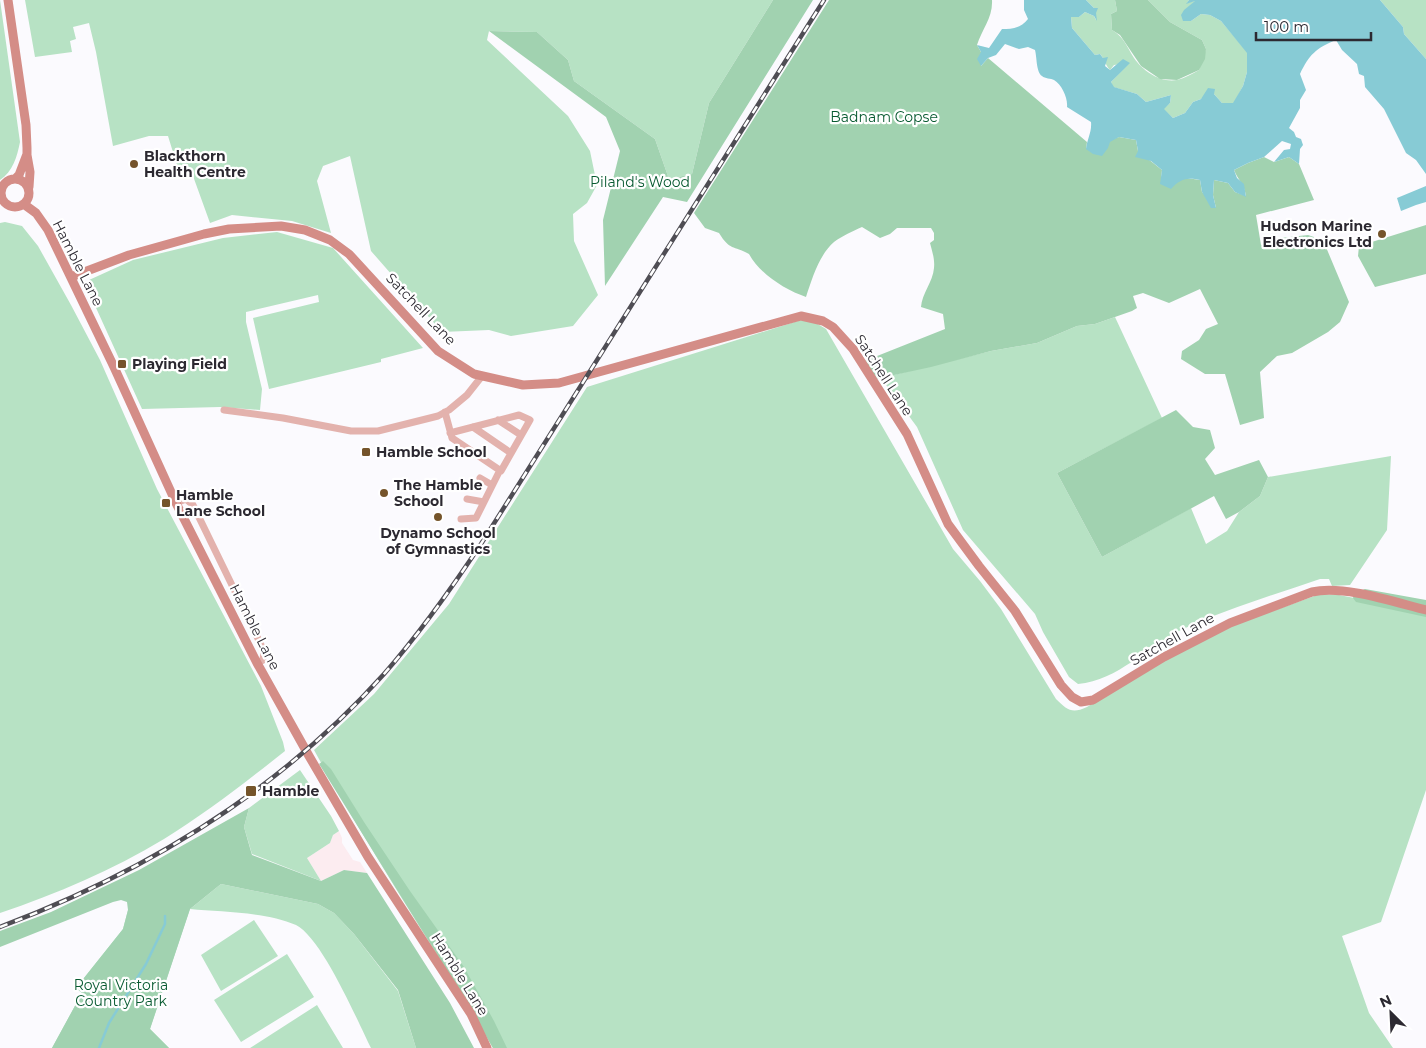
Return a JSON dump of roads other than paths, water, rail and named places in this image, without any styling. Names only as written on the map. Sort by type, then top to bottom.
[{"type":"street","points":[[8,0],[26,125],[30,195],[25,205],[20,207],[5,206],[0,194],[2,187],[5,183],[19,175],[27,154]]},
{"type":"street","points":[[15,179],[22,180],[29,187]]},
{"type":"street","name":"Hamble Lane","points":[[25,205],[36,214],[48,230],[114,367],[176,503],[257,663],[368,857],[471,1014],[487,1048]]},
{"type":"street","name":"Satchell Lane","points":[[71,277],[129,255],[204,234],[229,229],[281,226],[305,230],[330,240],[350,254],[438,351],[474,374],[523,385],[559,383],[604,372],[801,316],[823,321],[833,327],[853,349],[907,434],[948,524],[1015,611],[1061,685],[1072,697],[1081,702],[1093,700],[1164,657],[1230,623],[1312,592],[1326,590],[1353,593],[1426,610]]},
{"type":"street","points":[[224,410],[283,418],[351,431],[378,432],[438,416],[467,395],[482,376]]},
{"type":"street","points":[[445,412],[452,438],[500,470]]},
{"type":"street","points":[[450,433],[519,415],[530,420],[500,470],[476,518],[461,519]]},
{"type":"street","points":[[498,420],[521,436]]},
{"type":"street","points":[[473,427],[511,453]]},
{"type":"street","points":[[480,478],[492,485]]},
{"type":"street","points":[[176,503],[186,499],[193,505],[264,651],[263,660],[257,663]]},
{"type":"street","points":[[467,499],[484,502]]},
{"type":"water","points":[[1024,0],[1086,0],[1094,8],[1098,8],[1096,13],[1097,21],[1094,16],[1085,12],[1079,17],[1071,17],[1072,28],[1095,55],[1100,54],[1103,58],[1108,57],[1105,66],[1110,70],[1123,59],[1130,63],[1111,82],[1114,87],[1137,94],[1146,102],[1171,95],[1170,103],[1164,109],[1173,118],[1185,113],[1193,102],[1201,99],[1208,88],[1215,89],[1214,94],[1222,103],[1233,103],[1243,86],[1247,72],[1247,53],[1221,21],[1210,15],[1201,14],[1191,21],[1183,21],[1181,15],[1184,10],[1195,1],[1186,4],[1189,0],[1380,0],[1403,27],[1404,34],[1426,59],[1426,174],[1416,160],[1406,153],[1384,109],[1365,87],[1364,76],[1359,74],[1357,64],[1342,50],[1336,40],[1314,53],[1300,74],[1306,90],[1300,100],[1300,108],[1289,128],[1296,137],[1301,139],[1303,145],[1300,149],[1299,164],[1289,157],[1274,162],[1284,150],[1290,149],[1291,144],[1282,141],[1264,157],[1234,170],[1237,178],[1244,184],[1246,197],[1235,192],[1228,183],[1214,180],[1213,195],[1216,208],[1211,208],[1202,192],[1200,180],[1184,180],[1171,189],[1160,184],[1162,170],[1151,161],[1135,157],[1138,151],[1136,140],[1119,137],[1110,142],[1102,156],[1093,154],[1086,149],[1091,122],[1067,107],[1062,88],[1057,82],[1040,74],[1035,50],[1028,47],[1019,49],[1005,44],[996,55],[988,58],[981,66],[977,59],[981,52],[977,45],[989,48],[1002,29],[1016,27],[1025,22],[1028,19],[1024,10]]},
{"type":"water","points":[[1426,186],[1426,202],[1401,211],[1397,198]]},
{"type":"waterway","points":[[99,1048],[109,1023],[146,964],[165,924],[165,916]]},
{"type":"railway","points":[[0,927],[107,881],[158,854],[207,824],[255,791],[300,755],[343,716],[384,674],[435,610],[481,544],[824,0]]},
{"type":"place","name":"Blackthorn Health Centre","points":[[134,164]]},
{"type":"place","name":"Hudson Marine Electronics Ltd","points":[[1382,234]]},
{"type":"place","name":"Playing Field","points":[[122,364]]},
{"type":"place","name":"Hamble School","points":[[366,452]]},
{"type":"place","name":"The Hamble School","points":[[384,493]]},
{"type":"place","name":"Hamble Lane School","points":[[166,503]]},
{"type":"place","name":"Dynamo School of Gymnastics","points":[[438,517]]},
{"type":"place","name":"Hamble","points":[[251,791]]},
{"type":"park label","name":"Badnam Copse","points":[[884,117]]},
{"type":"park label","name":"Piland's Wood","points":[[640,182]]},
{"type":"park label","name":"Royal Victoria Country Park","points":[[121,994]]}]
